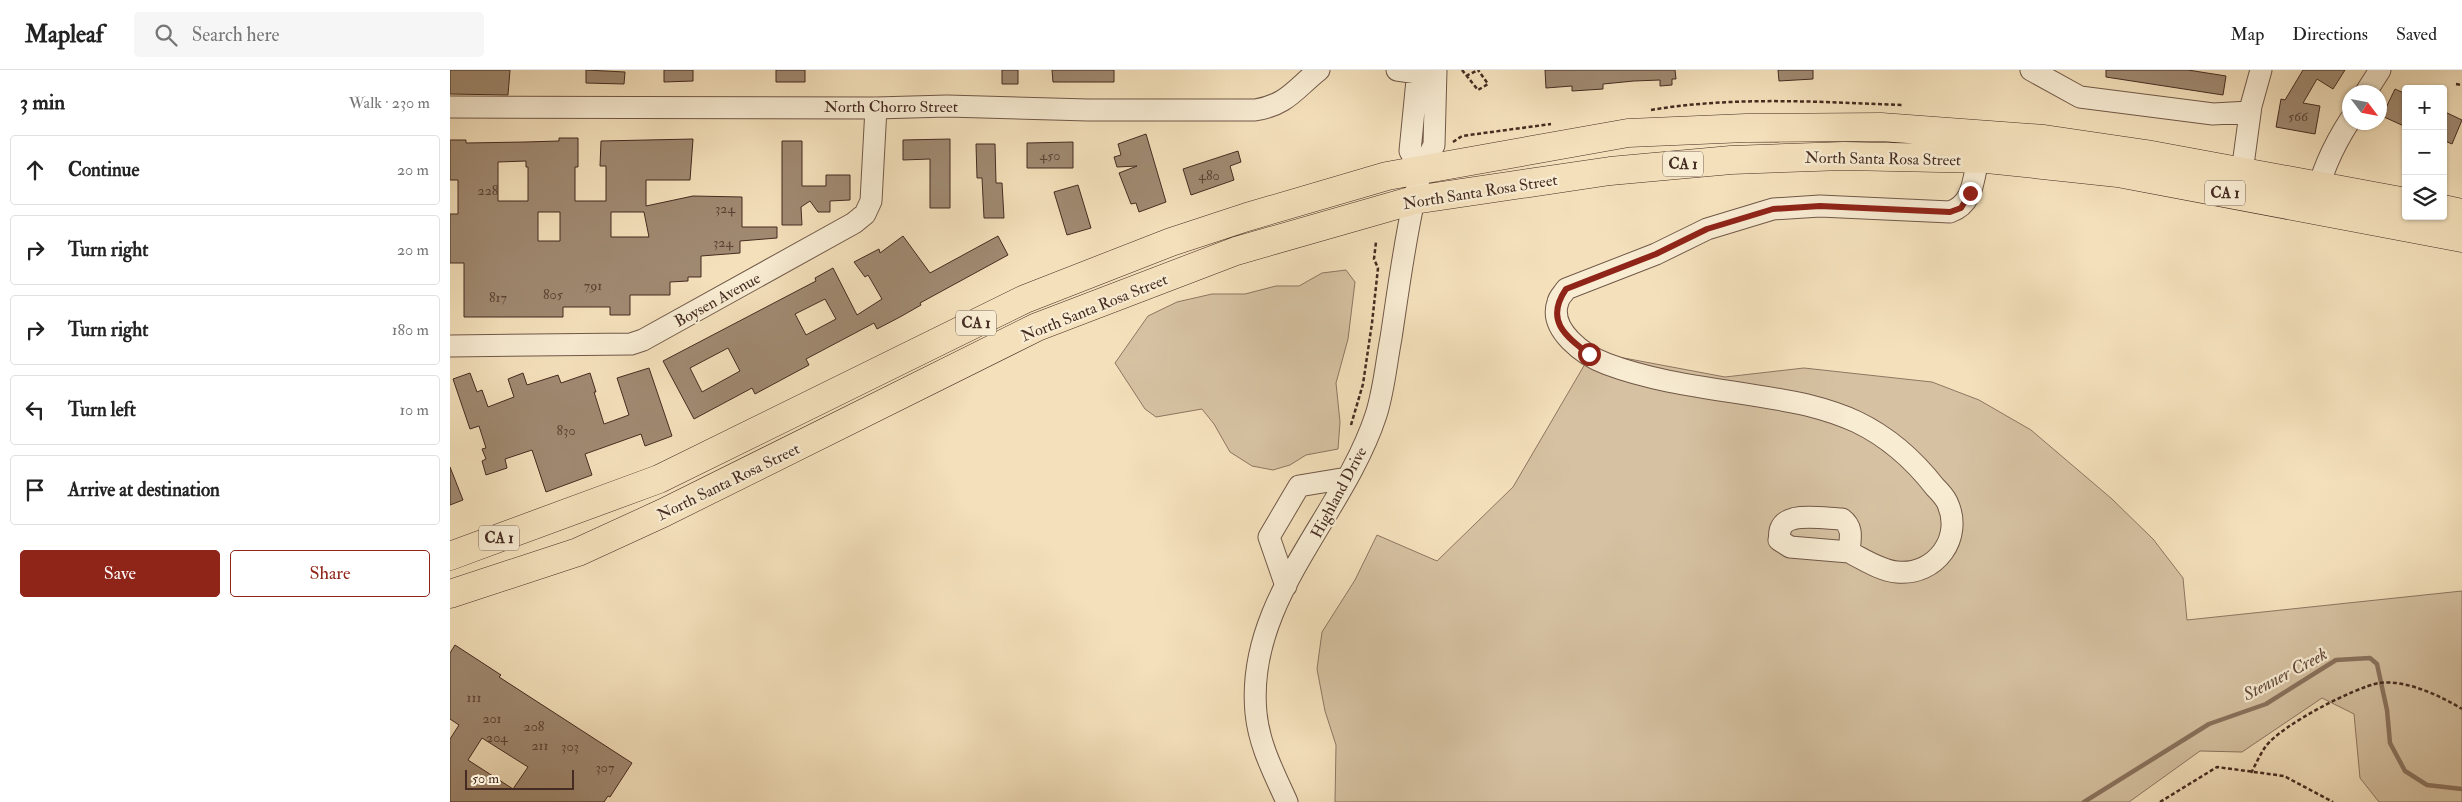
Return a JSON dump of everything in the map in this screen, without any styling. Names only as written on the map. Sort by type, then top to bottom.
[{"type":"highway","name":"North Santa Rosa Street","points":[[450,556],[658,479],[1025,299],[1171,242],[1246,217],[1387,176],[1628,133],[1746,128],[1881,127],[2044,139],[2146,154],[2240,184]]},
{"type":"highway","name":"North Santa Rosa Street","points":[[450,594],[578,552],[1037,328],[1236,251],[1414,200],[1610,171],[1731,160],[1844,156],[1978,159],[2240,184],[2317,198],[2462,238]]},
{"type":"highway","name":"North Santa Rosa Street","points":[[2317,198],[2402,202]]},
{"type":"highway","points":[[2447,210],[2462,213]]},
{"type":"street","name":"North Chorro Street","points":[[450,107],[876,108],[947,106],[1088,110],[1255,110],[1273,107],[1288,97],[1319,70]]},
{"type":"street","points":[[2031,70],[2080,98],[2213,114],[2250,112]]},
{"type":"street","points":[[2240,184],[2250,112],[2261,70]]},
{"type":"street","points":[[2370,85],[2380,70]]},
{"type":"street","name":"Highland Drive","points":[[1287,802],[1264,751],[1256,713],[1257,678],[1264,640],[1275,608],[1363,450],[1385,380],[1414,200],[1421,171],[1434,145],[1417,71]]},
{"type":"street","name":"Boysen Avenue","points":[[450,346],[618,345],[637,342],[854,223],[865,214],[871,200],[876,108]]},
{"type":"street","points":[[2317,198],[2333,146],[2343,130]]},
{"type":"street","points":[[1848,552],[1896,572],[1919,572],[1937,561],[1948,546],[1952,524],[1947,502],[1906,455],[1887,439],[1857,422],[1808,406],[1650,377],[1605,364],[1566,337],[1557,320],[1558,302],[1566,289],[1656,254],[1707,229],[1773,209],[1820,206],[1950,212],[1961,208],[1970,193],[1978,159]]},
{"type":"street","points":[[1286,586],[1269,537],[1299,486],[1347,478]]},
{"type":"path","points":[[1462,70],[1466,76],[1478,90],[1488,84],[1478,70],[1466,76]]},
{"type":"path","points":[[2456,84],[2462,85]]},
{"type":"path","points":[[2251,773],[2267,745],[2299,719],[2348,692],[2380,683],[2412,687],[2444,698],[2462,709]]},
{"type":"path","points":[[2160,802],[2217,767],[2284,776],[2333,802]]},
{"type":"shaded area","points":[[1346,270],[1355,282],[1348,339],[1336,383],[1340,422],[1338,449],[1306,455],[1290,465],[1273,470],[1252,466],[1230,452],[1214,424],[1202,409],[1156,417],[1145,409],[1115,363],[1148,316],[1177,302],[1212,294],[1245,294],[1276,286],[1299,286],[1322,273]]},
{"type":"shaded area","points":[[1592,352],[1725,377],[1804,368],[1932,382],[1979,400],[2031,430],[2112,499],[2153,539],[2183,578],[2187,620],[2462,591],[2462,802],[2379,802],[2360,778],[2354,714],[2322,698],[2242,752],[2200,751],[2129,802],[1335,802],[1336,745],[1325,711],[1317,669],[1322,632],[1355,580],[1377,535],[1437,561],[1513,487]]},
{"type":"building","points":[[450,70],[510,70],[508,95],[450,94]]},
{"type":"building","points":[[586,70],[625,72],[624,84],[586,83]]},
{"type":"building","points":[[664,70],[693,70],[693,81],[664,82]]},
{"type":"building","points":[[776,70],[805,70],[805,82],[776,82]]},
{"type":"building","points":[[1002,70],[1018,70],[1018,84],[1002,84]]},
{"type":"building","points":[[1052,70],[1114,70],[1114,82],[1053,82]]},
{"type":"building","points":[[1545,70],[1675,70],[1676,79],[1672,79],[1672,85],[1660,86],[1660,80],[1634,81],[1603,84],[1603,89],[1572,91],[1572,86],[1546,88]]},
{"type":"building","points":[[1778,70],[1813,70],[1813,79],[1779,81]]},
{"type":"building","points":[[2106,70],[2188,70],[2226,76],[2223,95],[2106,77]]},
{"type":"building","points":[[2303,70],[2345,70],[2333,89],[2317,79],[2303,103],[2320,106],[2315,134],[2276,127],[2281,99],[2285,100]]},
{"type":"building","points":[[2395,89],[2402,92],[2402,125],[2387,118],[2387,106]]},
{"type":"building","points":[[2447,113],[2462,120],[2452,144],[2447,142]]},
{"type":"building","points":[[1146,134],[1166,202],[1139,212],[1136,203],[1131,204],[1119,173],[1137,166],[1117,167],[1114,157],[1121,155],[1118,144]]},
{"type":"building","points":[[559,138],[578,138],[578,167],[575,167],[575,201],[606,201],[606,166],[600,166],[601,141],[693,139],[690,180],[646,180],[646,206],[693,196],[742,197],[742,227],[777,227],[777,238],[740,241],[740,253],[701,256],[701,277],[688,277],[688,281],[670,282],[670,295],[630,295],[630,315],[610,315],[610,307],[563,307],[563,317],[464,317],[464,263],[450,263],[450,214],[458,214],[458,180],[450,180],[450,140],[466,140],[466,143],[559,141]],"holes":[[[526,161],[526,167],[528,167],[528,201],[498,201],[498,162]],[[538,212],[560,212],[560,241],[538,241]],[[611,212],[644,212],[649,237],[611,237]]]},
{"type":"building","points":[[950,139],[950,208],[930,208],[930,159],[903,160],[903,140]]},
{"type":"building","points":[[782,141],[802,141],[802,186],[826,186],[826,175],[850,175],[850,200],[830,201],[830,212],[818,212],[810,201],[801,207],[802,225],[782,225]]},
{"type":"building","points":[[1073,142],[1073,168],[1027,168],[1027,143]]},
{"type":"building","points":[[976,144],[995,144],[996,183],[1002,183],[1004,218],[984,218],[982,178],[977,178]]},
{"type":"building","points":[[1238,151],[1241,162],[1230,166],[1234,180],[1191,195],[1183,169]]},
{"type":"building","points":[[1078,185],[1091,228],[1067,235],[1054,192]]},
{"type":"building","points":[[903,236],[930,273],[998,236],[1008,255],[877,329],[874,323],[806,359],[809,365],[755,394],[752,388],[694,419],[663,361],[816,281],[815,278],[833,268],[857,315],[882,299],[868,275],[865,277],[854,262],[879,249],[880,253]],"holes":[[[825,299],[836,319],[806,335],[795,314]],[[728,348],[740,371],[702,392],[690,368]]]},
{"type":"building","points":[[649,368],[672,436],[645,446],[641,434],[585,454],[592,475],[546,492],[532,450],[505,459],[507,468],[486,475],[482,461],[486,459],[482,449],[486,448],[479,426],[470,429],[453,379],[470,373],[477,392],[482,390],[488,407],[514,397],[508,379],[523,373],[527,385],[558,375],[561,383],[590,373],[604,424],[629,415],[617,378]]},
{"type":"building","points":[[450,467],[463,500],[450,505]]},
{"type":"building","points":[[455,645],[501,675],[499,677],[632,763],[610,797],[608,796],[604,802],[450,802],[450,739],[459,725],[450,719],[450,653]],"holes":[[[482,738],[528,767],[513,789],[468,760]]]},
{"type":"waterway","name":"Stenner Creek","points":[[2084,802],[2209,724],[2266,704],[2336,660],[2370,658],[2377,664],[2387,710],[2390,743],[2405,771],[2427,785],[2462,789]]},
{"type":"route","points":[[1589,354],[1566,337],[1557,320],[1558,302],[1566,289],[1656,254],[1707,229],[1773,209],[1820,206],[1950,212],[1961,208],[1970,193]]}]
